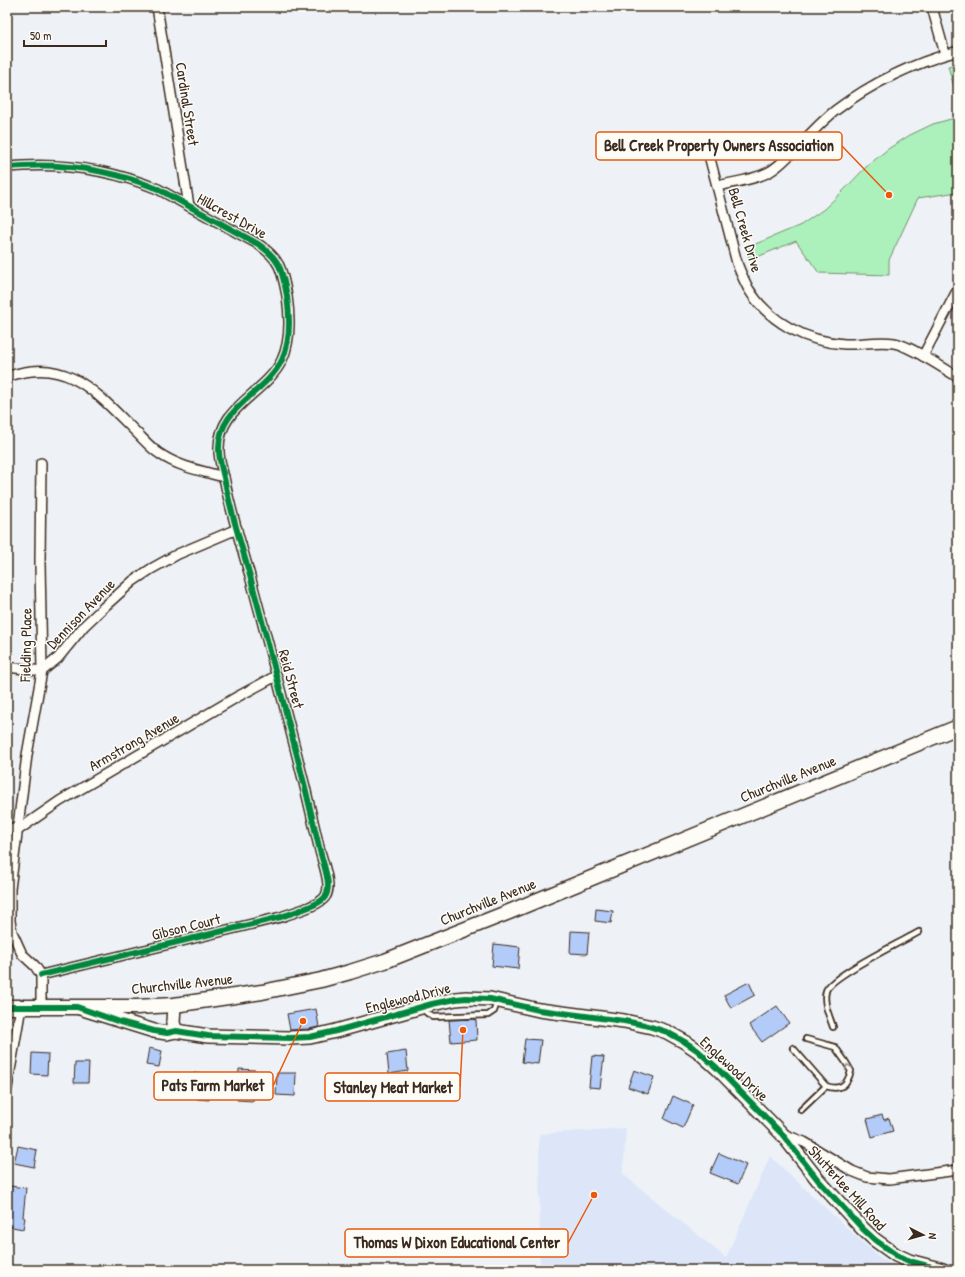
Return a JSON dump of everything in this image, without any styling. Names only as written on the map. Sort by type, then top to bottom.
[{"type":"main road","name":"Churchville Avenue","points":[[14,1007],[174,1005],[262,992],[322,980],[385,961],[509,912],[958,727]]},
{"type":"street","name":"Cardinal Street","points":[[157,7],[189,206]]},
{"type":"street","points":[[932,7],[945,54]]},
{"type":"street","points":[[717,186],[759,177],[769,172],[788,157],[819,125],[858,94],[893,74],[945,54],[958,51]]},
{"type":"street","name":"Bell Creek Drive","points":[[710,159],[733,250],[742,277],[757,300],[775,317],[807,337],[821,341],[846,344],[882,342],[895,343],[923,356],[958,377]]},
{"type":"street","name":"Hillcrest Drive","points":[[7,167],[51,165],[100,171],[121,176],[153,187],[189,206],[258,244],[269,251],[274,258],[281,269],[288,302],[288,340],[282,360],[269,379],[238,406],[227,420],[221,433],[219,450],[224,477]]},
{"type":"street","points":[[923,356],[958,289]]},
{"type":"street","points":[[7,377],[25,372],[43,371],[60,374],[77,380],[95,392],[152,448],[165,458],[224,477]]},
{"type":"street","name":"Fielding Place","points":[[41,464],[40,563],[42,671],[26,755],[10,889],[10,921],[12,932],[19,949],[35,966],[41,975]]},
{"type":"street","name":"Reid Street","points":[[224,477],[319,844],[328,881],[328,889]]},
{"type":"street","name":"Dennison Avenue","points":[[42,671],[58,658],[99,612],[133,581],[178,554],[237,529]]},
{"type":"street","points":[[7,666],[42,671]]},
{"type":"street","name":"Armstrong Avenue","points":[[18,830],[60,801],[237,697],[276,676]]},
{"type":"street","points":[[7,827],[18,830]]},
{"type":"street","name":"Gibson Court","points":[[41,975],[281,917],[311,906],[324,899],[328,889]]},
{"type":"street","points":[[41,975],[41,1006]]},
{"type":"street","name":"Englewood Drive","points":[[77,1007],[142,1028],[167,1033],[176,1031],[208,1036],[310,1037],[456,999],[476,998],[540,1010],[637,1023],[671,1034],[691,1046],[712,1063],[782,1134],[804,1142],[852,1171],[867,1177],[895,1178],[958,1170]]},
{"type":"street","points":[[174,1005],[173,1023],[176,1031]]},
{"type":"street","points":[[7,1088],[14,1007]]},
{"type":"street","name":"Shutterlee Mill Road","points":[[782,1134],[828,1191],[863,1229],[876,1240],[896,1255],[909,1261],[943,1270]]},
{"type":"lane","points":[[833,1027],[824,1000],[826,989],[836,979],[849,970],[919,932]]},
{"type":"lane","points":[[794,1048],[826,1086],[833,1089],[842,1086],[848,1081],[851,1071],[835,1048],[806,1039]]},
{"type":"lane","points":[[801,1110],[826,1086]]},
{"type":"shaded area","points":[[626,1128],[623,1174],[726,1258],[770,1156],[862,1242],[882,1259],[902,1270],[540,1270],[539,1134]]},
{"type":"green space","points":[[958,64],[958,101],[948,66]]},
{"type":"green space","points":[[958,117],[958,192],[918,198],[889,260],[889,275],[819,273],[796,241],[750,260],[746,248],[801,225],[824,209],[866,167],[888,149],[910,135],[933,124]]},
{"type":"building","points":[[596,909],[613,911],[611,923],[595,921]]},
{"type":"building","points":[[571,931],[589,932],[587,954],[570,953]]},
{"type":"building","points":[[494,944],[520,947],[518,969],[492,966]]},
{"type":"building","points":[[749,982],[755,995],[731,1008],[724,995]]},
{"type":"building","points":[[777,1006],[789,1023],[762,1042],[749,1025]]},
{"type":"building","points":[[316,1009],[319,1027],[290,1030],[287,1014]]},
{"type":"building","points":[[476,1019],[477,1040],[451,1042],[449,1020]]},
{"type":"building","points":[[525,1039],[541,1040],[538,1064],[522,1062]]},
{"type":"building","points":[[149,1048],[162,1051],[159,1067],[146,1065]]},
{"type":"building","points":[[406,1051],[408,1071],[389,1074],[387,1054]]},
{"type":"building","points":[[32,1053],[48,1054],[47,1075],[31,1074]]},
{"type":"building","points":[[592,1056],[604,1057],[600,1088],[589,1087]]},
{"type":"building","points":[[75,1063],[89,1063],[88,1083],[74,1083]]},
{"type":"building","points":[[239,1069],[255,1070],[253,1101],[237,1100]]},
{"type":"building","points":[[634,1070],[654,1077],[648,1094],[628,1087]]},
{"type":"building","points":[[167,1073],[193,1078],[194,1073],[212,1076],[209,1100],[197,1099],[198,1095],[175,1091],[174,1094],[163,1092]]},
{"type":"building","points":[[277,1073],[296,1073],[295,1096],[276,1095]]},
{"type":"building","points":[[673,1096],[693,1105],[683,1128],[664,1119]]},
{"type":"building","points":[[882,1115],[884,1120],[889,1118],[893,1131],[872,1137],[867,1119]]},
{"type":"building","points":[[18,1146],[37,1150],[34,1167],[14,1163]]},
{"type":"building","points":[[719,1153],[746,1165],[738,1184],[710,1173]]},
{"type":"building","points":[[10,1186],[26,1188],[23,1229],[7,1226]]},
{"type":"cycle path","points":[[7,167],[65,166],[103,172],[140,182],[158,189],[258,244],[276,260],[279,266],[287,296],[289,312],[289,329],[285,353],[282,360],[265,383],[243,402],[226,423],[220,436],[219,455],[230,505],[285,707],[328,884],[327,894],[322,900],[311,906],[281,917],[41,975]]},
{"type":"cycle path","points":[[7,1007],[77,1007],[120,1022],[154,1031],[167,1033],[176,1031],[208,1036],[310,1037],[432,1004],[466,998],[490,999],[539,1010],[645,1025],[667,1032],[685,1042],[697,1050],[717,1068],[782,1134],[818,1180],[875,1240],[896,1255],[909,1261],[943,1270]]},
{"type":"place","name":"Bell Creek Property Owners Association","points":[[889,195]]},
{"type":"place","name":"Pats Farm Market","points":[[303,1021]]},
{"type":"place","name":"Stanley Meat Market","points":[[463,1030]]},
{"type":"place","name":"Thomas W Dixon Educational Center","points":[[594,1195]]}]
